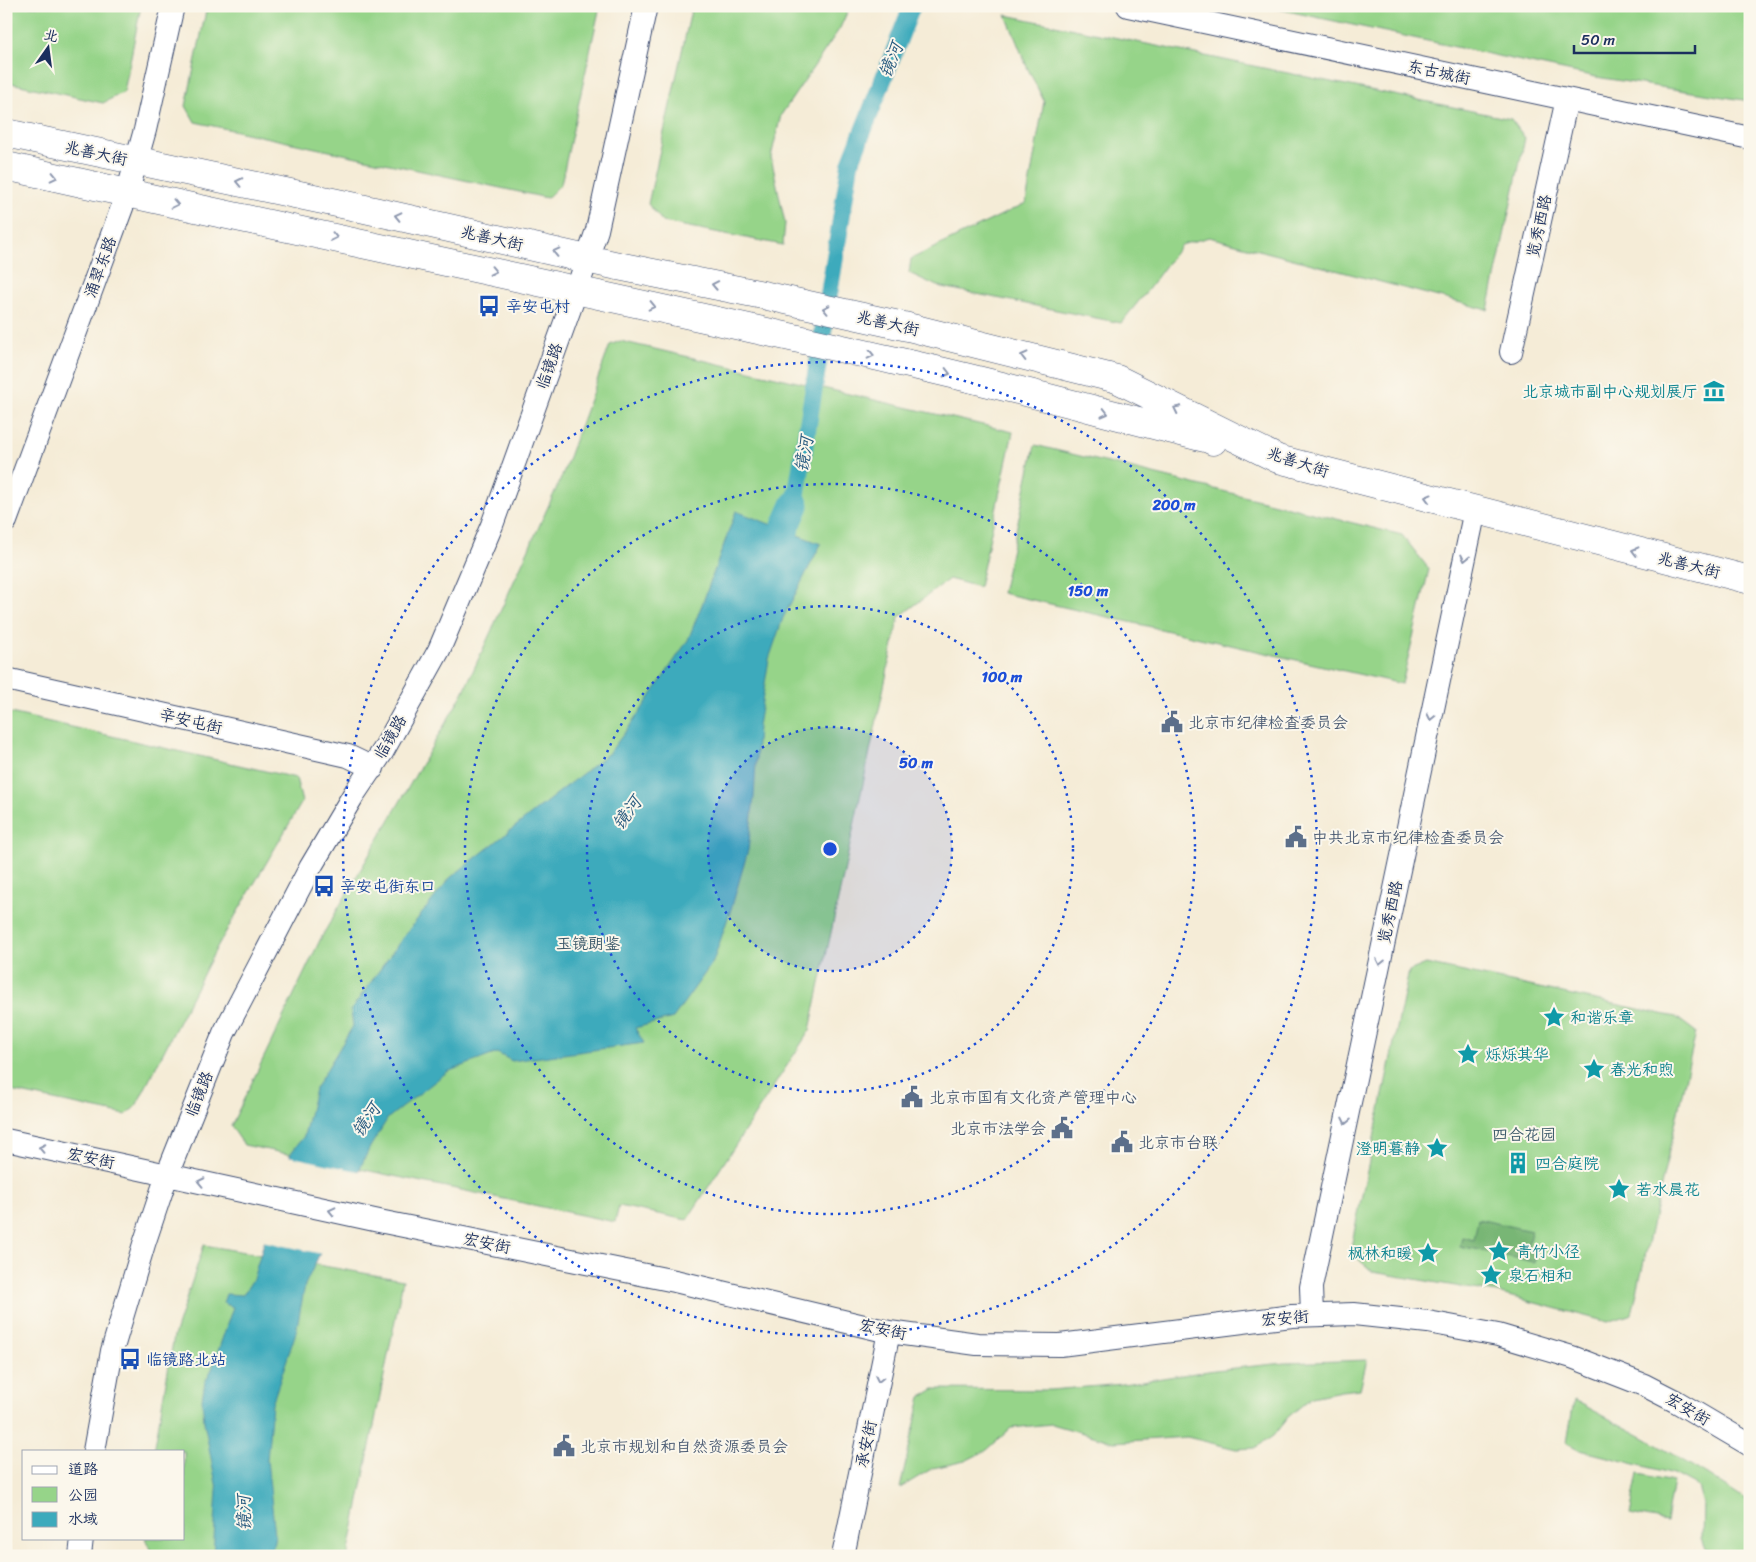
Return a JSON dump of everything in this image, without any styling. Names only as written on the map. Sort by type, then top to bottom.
[{"type":"main road","name":"兆善大街","points":[[6,132],[908,327],[1118,379],[1278,459],[1473,519],[1750,600]]},
{"type":"main road","name":"兆善大街","points":[[6,166],[127,194],[578,289],[900,361],[1209,439],[1255,469],[1750,580]]},
{"type":"street","name":"涌翠东路","points":[[6,521],[127,194],[145,130],[173,6]]},
{"type":"street","name":"临镜路","points":[[94,1450],[112,1351],[144,1244],[166,1175],[224,1032],[310,868],[354,794],[373,768],[442,641],[492,525],[578,289],[597,230],[646,6]]},
{"type":"street","name":"东古城街","points":[[1128,6],[1750,138]]},
{"type":"street","name":"览秀西路","points":[[1511,352],[1567,99]]},
{"type":"street","name":"览秀西路","points":[[1312,1315],[1311,1287],[1473,519]]},
{"type":"street","name":"辛安屯街","points":[[6,679],[348,756],[373,768]]},
{"type":"street","name":"宏安街","points":[[6,1140],[379,1221],[675,1281],[889,1332],[977,1344],[1060,1345],[1312,1315],[1354,1314],[1428,1322],[1498,1335],[1572,1357],[1644,1385],[1750,1445]]},
{"type":"street","name":"承安街","points":[[843,1556],[889,1332]]},
{"type":"street","points":[[80,1556],[82,1540]]},
{"type":"green space","points":[[6,6],[141,6],[124,92],[103,103],[6,82]]},
{"type":"green space","points":[[207,6],[600,6],[561,184],[547,198],[195,122],[186,106]]},
{"type":"green space","points":[[692,6],[850,6],[840,28],[781,115],[771,157],[785,223],[783,245],[663,222],[648,204]]},
{"type":"green space","points":[[1264,6],[1750,6],[1750,101],[1596,77]]},
{"type":"green space","points":[[1006,15],[1511,119],[1525,138],[1488,310],[1209,237],[1181,245],[1121,323],[937,286],[909,273],[911,259],[1026,203],[1044,101],[1027,67]]},
{"type":"green space","name":"玉镜朗鉴","points":[[620,341],[1013,432],[979,587],[949,579],[899,617],[810,1030],[687,1220],[619,1206],[615,1222],[244,1145],[231,1126],[321,938],[463,693],[562,476],[610,345]]},
{"type":"green space","points":[[1035,445],[1402,535],[1429,569],[1402,684],[1002,593]]},
{"type":"green space","points":[[6,712],[296,778],[302,802],[217,947],[136,1106],[126,1115],[6,1090]]},
{"type":"green space","name":"四合花园","points":[[1426,964],[1676,1017],[1696,1032],[1632,1314],[1608,1322],[1497,1293],[1373,1272],[1350,1252],[1409,971]]},
{"type":"green space","points":[[1478,1219],[1531,1231],[1527,1252],[1536,1255],[1534,1262],[1460,1246],[1462,1237],[1474,1240]]},
{"type":"green space","points":[[204,1245],[403,1280],[348,1556],[153,1556],[146,1540],[185,1540],[185,1450],[154,1450],[174,1336]]},
{"type":"green space","points":[[1367,1360],[1360,1389],[1312,1397],[1288,1417],[1273,1436],[1255,1448],[1236,1449],[1187,1437],[1114,1442],[1052,1424],[1011,1428],[987,1450],[965,1461],[933,1468],[900,1488],[921,1397],[934,1389],[1050,1390],[1123,1384],[1215,1370],[1285,1363]]},
{"type":"green space","points":[[1574,1400],[1647,1439],[1750,1503],[1750,1556],[1720,1556],[1706,1549],[1702,1538],[1703,1504],[1698,1487],[1674,1474],[1580,1450],[1567,1443]]},
{"type":"green space","points":[[1638,1474],[1673,1481],[1666,1521],[1630,1514]]},
{"type":"water","points":[[736,511],[821,544],[783,618],[769,659],[758,726],[754,797],[748,850],[713,962],[673,1018],[635,1028],[644,1043],[512,1061],[497,1053],[447,1072],[388,1118],[370,1147],[305,1285],[296,1332],[272,1404],[267,1460],[275,1535],[271,1556],[213,1556],[217,1489],[204,1422],[202,1399],[205,1382],[212,1369],[233,1307],[223,1303],[226,1294],[243,1295],[253,1279],[291,1153],[304,1136],[315,1089],[353,1026],[351,1010],[404,936],[450,878],[610,752],[640,712],[688,640]]},
{"type":"pier","points":[[288,1156],[362,1172],[322,1254],[262,1241]]},
{"type":"waterway","name":"镜河","points":[[795,505],[850,164],[912,6]]},
{"type":"waterway","name":"镜河","points":[[769,565],[795,505]]},
{"type":"place","name":"辛安屯村","points":[[489,306]]},
{"type":"place","name":"北京城市副中心规划展厅","points":[[1714,391]]},
{"type":"place","name":"北京市纪律检查委员会","points":[[1172,722]]},
{"type":"place","name":"中共北京市纪律检查委员会","points":[[1296,837]]},
{"type":"place","name":"辛安屯街东口","points":[[324,886]]},
{"type":"place","name":"和谐乐章","points":[[1554,1017]]},
{"type":"place","name":"烁烁其华","points":[[1468,1054]]},
{"type":"place","name":"春光和煦","points":[[1594,1069]]},
{"type":"place","name":"北京市国有文化资产管理中心","points":[[912,1097]]},
{"type":"place","name":"北京市法学会","points":[[1062,1128]]},
{"type":"place","name":"北京市台联","points":[[1122,1142]]},
{"type":"place","name":"澄明暮静","points":[[1437,1148]]},
{"type":"place","name":"四合庭院","points":[[1518,1163]]},
{"type":"place","name":"若水晨花","points":[[1619,1189]]},
{"type":"place","name":"青竹小径","points":[[1499,1251]]},
{"type":"place","name":"枫林和暖","points":[[1428,1253]]},
{"type":"place","name":"泉石相和","points":[[1491,1275]]},
{"type":"place","name":"临镜路北站","points":[[130,1359]]},
{"type":"place","name":"北京市规划和自然资源委员会","points":[[564,1446]]}]
